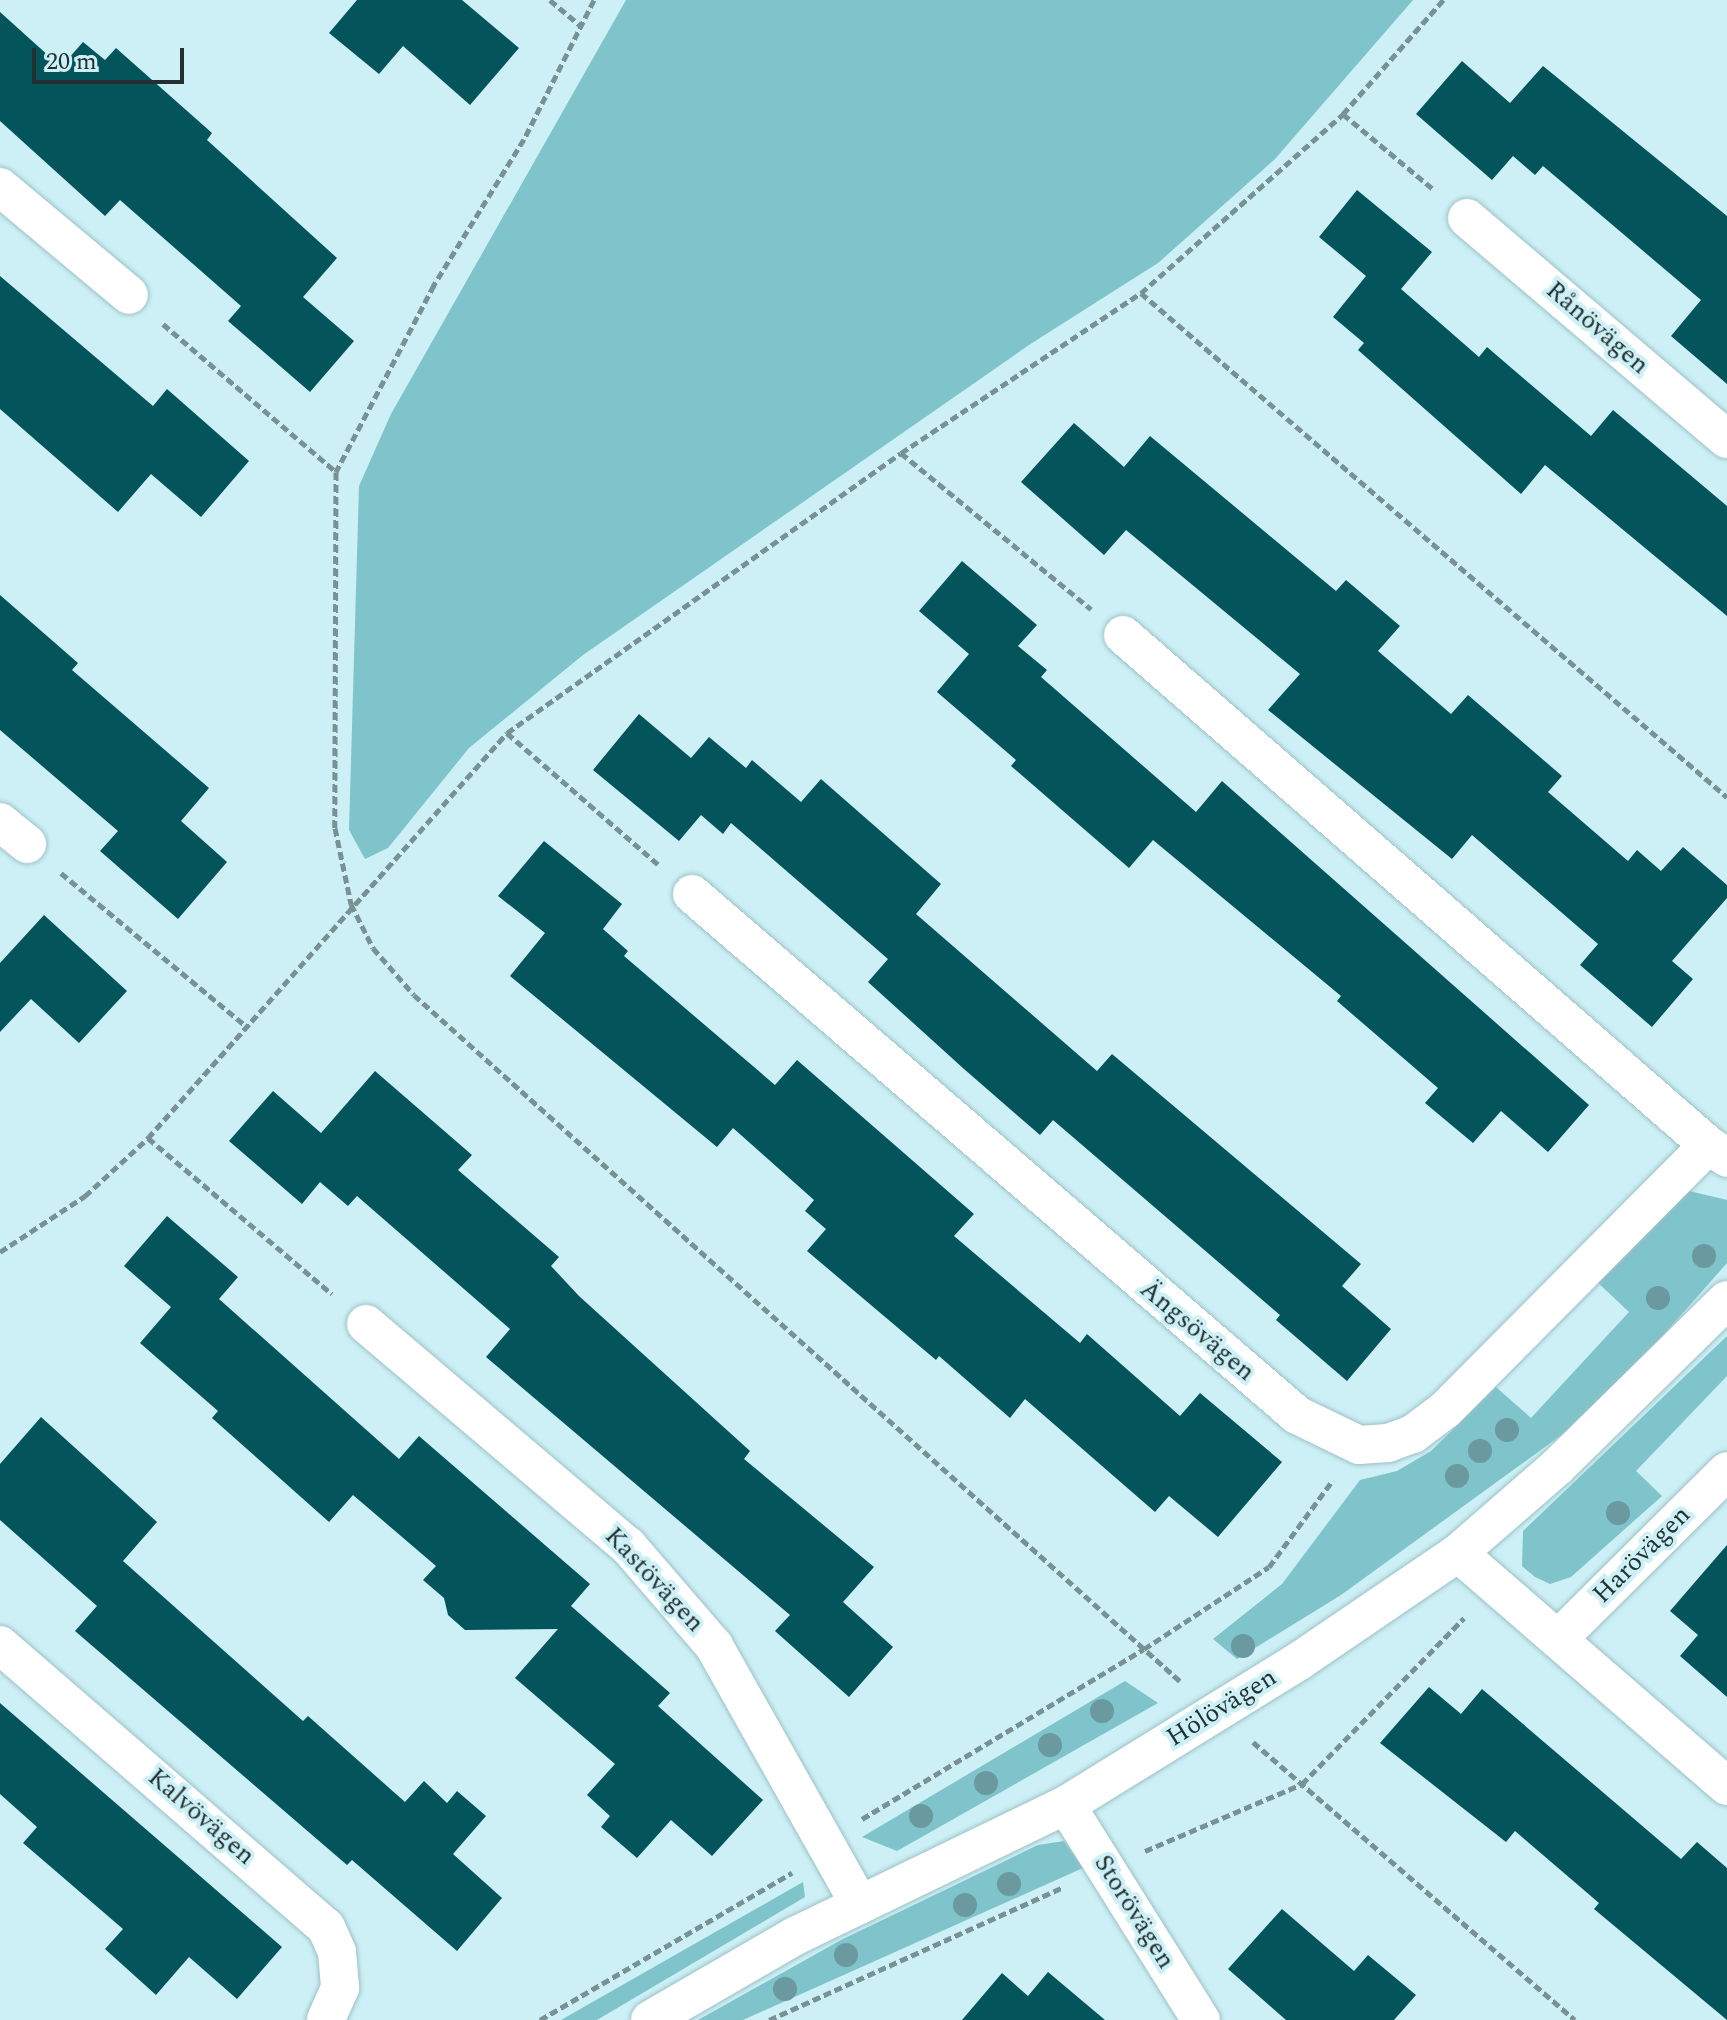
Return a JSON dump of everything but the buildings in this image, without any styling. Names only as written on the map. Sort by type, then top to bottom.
[{"type":"street","points":[[0,187],[129,295]]},
{"type":"street","name":"Rånövägen","points":[[1467,218],[1727,439]]},
{"type":"street","points":[[1123,635],[1718,1152],[1445,1410],[1413,1434],[1388,1443],[1359,1445]]},
{"type":"street","name":"Ängsövägen","points":[[692,894],[1297,1415],[1359,1445]]},
{"type":"street","name":"Hölövägen","points":[[650,2020],[860,1905],[1066,1805],[1299,1661],[1458,1553],[1557,1467],[1727,1300]]},
{"type":"street","name":"Kastövägen","points":[[366,1324],[628,1546],[714,1646],[827,1841],[860,1905]]},
{"type":"street","name":"Harövägen","points":[[1558,1639],[1727,1471]]},
{"type":"street","points":[[1458,1553],[1727,1786]]},
{"type":"street","name":"Kalvövägen","points":[[0,1645],[326,1927],[337,1952],[340,1988],[326,2020]]},
{"type":"street","name":"Storövägen","points":[[1066,1805],[1201,2020]]},
{"type":"path","points":[[550,0],[581,26]]},
{"type":"path","points":[[594,0],[524,139],[434,285],[336,472],[335,828],[351,904],[373,948],[414,995],[1180,1681]]},
{"type":"path","points":[[0,1252],[85,1196],[148,1138],[351,904],[507,733],[901,453],[1141,293],[1343,114],[1443,0]]},
{"type":"path","points":[[1343,114],[1467,218]]},
{"type":"path","points":[[1141,293],[1727,797]]},
{"type":"path","points":[[129,295],[336,472]]},
{"type":"path","points":[[901,453],[1123,635]]},
{"type":"path","points":[[507,733],[692,894]]},
{"type":"path","points":[[13,833],[246,1026]]},
{"type":"path","points":[[148,1138],[366,1324]]},
{"type":"path","points":[[540,2020],[796,1871],[827,1841],[1144,1649],[1269,1567],[1359,1445]]},
{"type":"path","points":[[769,2020],[1107,1867],[1302,1784],[1496,1585]]},
{"type":"path","points":[[1253,1742],[1575,2020]]},
{"type":"shaded area","points":[[626,0],[1413,0],[1275,159],[1158,263],[1032,343],[583,655],[469,748],[388,848],[365,859],[349,830],[359,486],[391,414]]},
{"type":"shaded area","points":[[1685,1190],[1727,1200],[1727,1263],[1600,1407],[1341,1595],[1237,1659],[1213,1639],[1282,1584],[1360,1480],[1397,1471],[1431,1451],[1496,1387],[1531,1418],[1629,1312],[1594,1279]]},
{"type":"shaded area","points":[[1727,1336],[1727,1376],[1636,1471],[1662,1496],[1571,1577],[1550,1584],[1535,1577],[1522,1566],[1523,1531]]},
{"type":"shaded area","points":[[1125,1681],[1158,1703],[897,1851],[862,1837]]},
{"type":"shaded area","points":[[1064,1841],[1083,1868],[743,2020],[698,2020],[841,1940],[1038,1845]]},
{"type":"shaded area","points":[[803,1882],[805,1897],[597,2020],[561,2020]]}]
